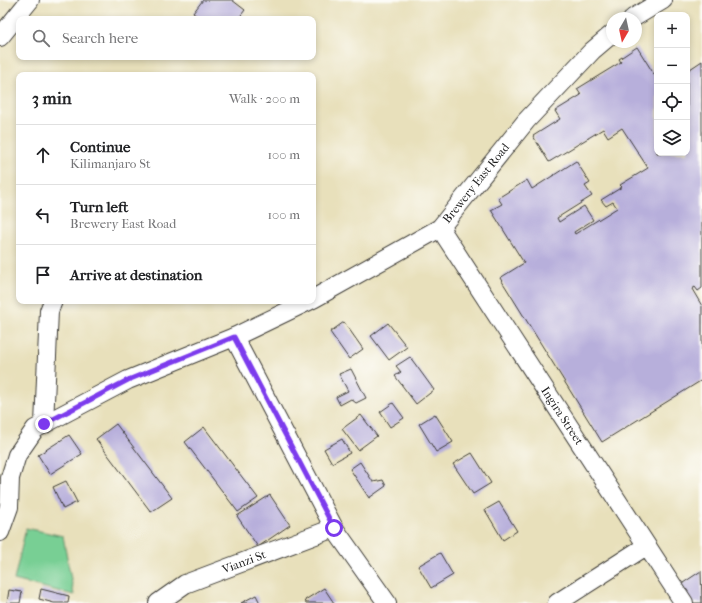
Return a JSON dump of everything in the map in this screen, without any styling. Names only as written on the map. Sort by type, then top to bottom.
[{"type":"street","points":[[17,16],[30,0]]},
{"type":"street","points":[[642,13],[663,0]]},
{"type":"street","points":[[0,37],[16,17]]},
{"type":"street","name":"Brewery East Road","points":[[316,297],[440,228],[526,121],[592,51],[606,39]]},
{"type":"street","name":"Ingira Street","points":[[440,228],[684,603]]},
{"type":"street","points":[[44,424],[49,317],[52,304]]},
{"type":"street","points":[[0,532],[9,507],[10,478],[17,455],[35,430],[128,380],[234,337],[303,304]]},
{"type":"street","points":[[234,337],[334,528],[387,603]]},
{"type":"street","name":"Vianzi St","points":[[158,603],[185,584],[334,528]]},
{"type":"street","points":[[557,603],[646,546]]},
{"type":"green space","points":[[26,528],[63,536],[74,595],[14,580]]},
{"type":"building","points":[[203,0],[232,0],[245,10],[240,16],[197,16],[193,13]]},
{"type":"building","points":[[638,48],[654,74],[654,156],[690,156],[690,69],[702,61],[702,288],[698,291],[695,287],[692,289],[702,306],[702,380],[602,442],[500,278],[524,263],[491,210],[502,204],[498,198],[527,180],[532,189],[576,161],[590,183],[585,186],[592,196],[557,218],[559,222],[584,206],[593,220],[574,232],[575,234],[617,208],[613,202],[606,206],[601,200],[622,187],[620,185],[648,168],[622,128],[608,137],[603,129],[549,162],[533,136],[560,119],[555,111],[581,95],[577,89],[621,62],[619,59]]},
{"type":"building","points":[[344,322],[363,349],[349,359],[330,332]]},
{"type":"building","points":[[388,323],[407,347],[389,360],[371,336]]},
{"type":"building","points":[[410,357],[434,390],[416,404],[395,376],[401,372],[396,366]]},
{"type":"building","points":[[351,369],[366,398],[356,403],[351,399],[340,405],[336,397],[348,391],[339,374]]},
{"type":"building","points":[[393,403],[404,418],[390,427],[380,412]]},
{"type":"building","points":[[435,414],[453,442],[436,452],[419,424]]},
{"type":"building","points":[[361,415],[377,436],[358,450],[342,429]]},
{"type":"building","points":[[116,424],[172,498],[151,512],[96,439]]},
{"type":"building","points":[[204,427],[258,498],[238,512],[185,442]]},
{"type":"building","points":[[69,435],[82,454],[50,474],[38,455]]},
{"type":"building","points":[[342,439],[350,453],[332,463],[324,449]]},
{"type":"building","points":[[472,453],[491,483],[473,494],[453,464]]},
{"type":"building","points":[[360,462],[373,482],[383,480],[386,486],[369,498],[350,469]]},
{"type":"building","points":[[66,481],[77,502],[63,509],[53,487]]},
{"type":"building","points":[[270,495],[290,525],[258,547],[237,516]]},
{"type":"building","points":[[499,502],[517,531],[503,540],[485,510]]},
{"type":"building","points":[[440,553],[453,575],[431,588],[418,566]]},
{"type":"building","points":[[701,571],[702,603],[692,603],[680,585]]},
{"type":"building","points":[[324,588],[334,603],[306,603],[305,600]]},
{"type":"building","points":[[41,589],[69,596],[68,603],[54,603],[39,599]]},
{"type":"building","points":[[9,590],[22,592],[20,603],[7,603]]},
{"type":"building","points":[[256,595],[260,603],[241,603]]},
{"type":"route","points":[[44,424],[128,380],[234,337],[334,528]]}]
